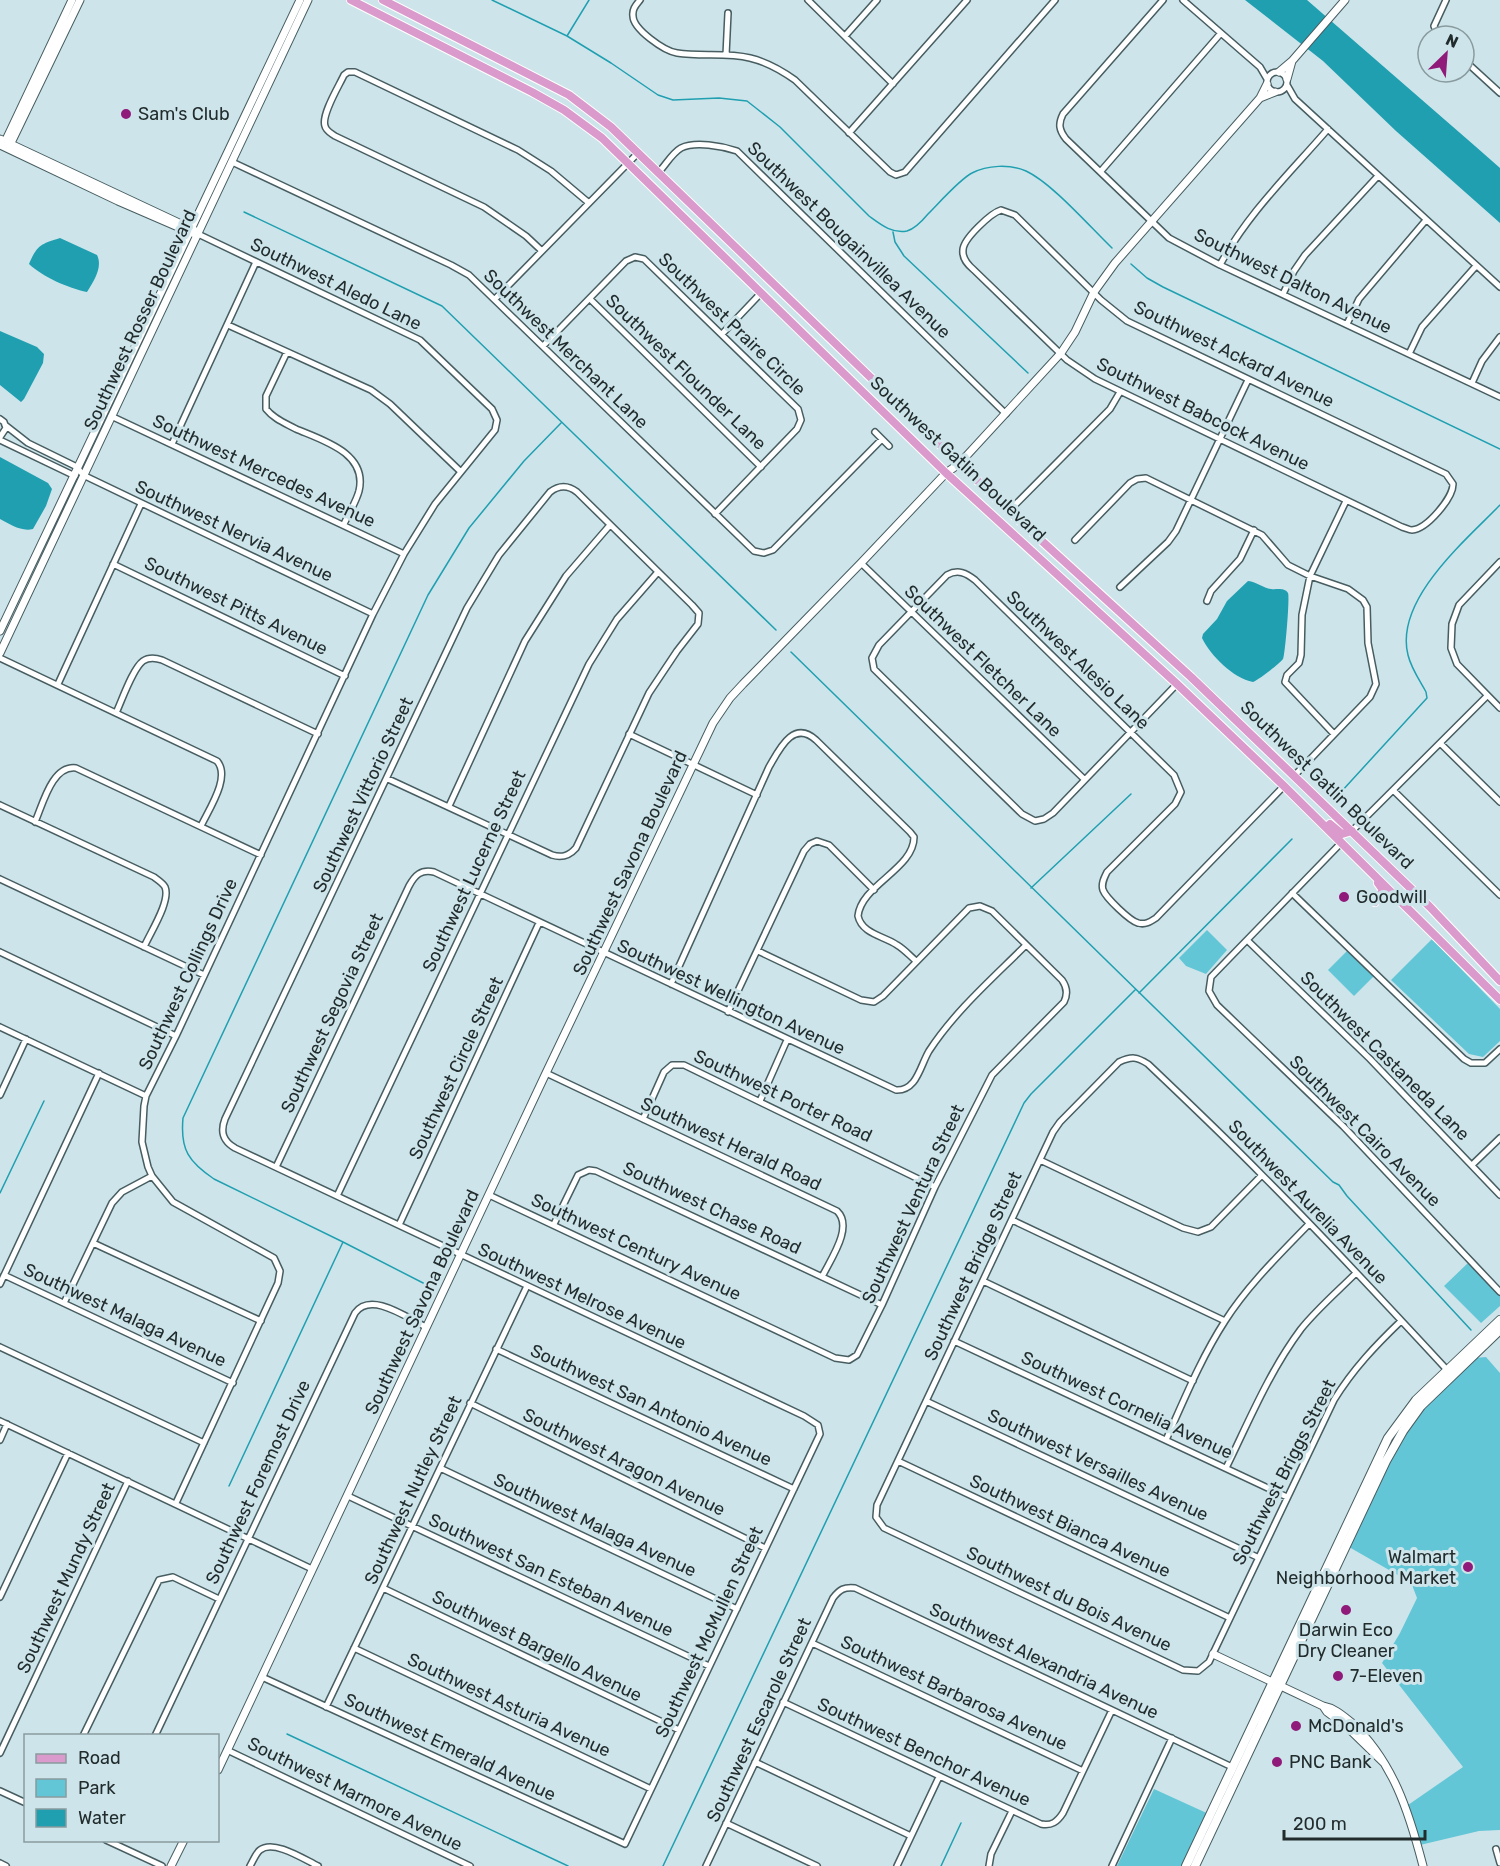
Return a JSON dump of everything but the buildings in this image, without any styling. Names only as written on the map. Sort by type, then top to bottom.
[{"type":"main road","name":"Southwest Gatlin Boulevard","points":[[351,0],[564,110],[602,138],[946,473],[1177,684],[1284,786],[1500,1000]]},
{"type":"main road","name":"Southwest Gatlin Boulevard","points":[[383,0],[569,95],[612,127],[959,464],[1191,677],[1352,831],[1500,981]]},
{"type":"main road","points":[[1299,801],[1314,808],[1340,833],[1345,834],[1352,831]]},
{"type":"main road","points":[[1341,843],[1347,840],[1357,841],[1382,865],[1391,869]]},
{"type":"main road","points":[[1352,854],[1383,889],[1375,902],[1387,894],[1393,894]]},
{"type":"main road","points":[[1186,1866],[1232,1767],[1340,1561],[1386,1461],[1403,1431],[1449,1372],[1500,1320]]},
{"type":"main road","points":[[1195,1866],[1388,1438],[1416,1400],[1500,1330]]},
{"type":"main road","points":[[1339,1543],[1340,1561]]},
{"type":"main road","points":[[1232,1767],[1233,1786]]},
{"type":"street","points":[[4,144],[72,0]]},
{"type":"street","points":[[4,144],[80,0]]},
{"type":"street","name":"Southwest Rosser Boulevard","points":[[0,631],[300,0]]},
{"type":"street","name":"Southwest Rosser Boulevard","points":[[0,653],[308,0]]},
{"type":"street","points":[[640,0],[635,7],[633,20],[638,28],[670,51],[748,58],[778,69],[795,80],[890,172],[896,175],[905,172],[1055,0]]},
{"type":"street","points":[[808,0],[893,84]]},
{"type":"street","points":[[845,36],[878,0]]},
{"type":"street","points":[[849,133],[967,0]]},
{"type":"street","name":"Southwest Dalton Avenue","points":[[1163,0],[1063,114],[1060,127],[1066,139],[1169,238],[1220,265],[1500,397]]},
{"type":"street","points":[[1183,0],[1260,67],[1284,74],[1295,99]]},
{"type":"street","points":[[1267,82],[1276,72],[1292,61],[1345,0]]},
{"type":"street","points":[[1435,24],[1446,0]]},
{"type":"street","points":[[726,55],[728,13]]},
{"type":"street","points":[[1101,171],[1221,33]]},
{"type":"street","points":[[1278,92],[1287,82],[1292,61]]},
{"type":"street","points":[[1260,67],[1270,89],[1295,99],[1500,287]]},
{"type":"street","points":[[1476,71],[1500,93]]},
{"type":"street","points":[[542,251],[507,222],[484,207],[328,131],[325,125],[326,114],[344,75],[348,72],[355,72],[518,150],[551,171],[589,203]]},
{"type":"street","name":"Southwest Savona Boulevard","points":[[219,1768],[713,723],[730,698],[1043,375],[1075,332],[1094,292],[1115,263],[1260,98],[1267,82]]},
{"type":"street","name":"Southwest Savona Boulevard","points":[[1260,98],[1278,92]]},
{"type":"street","points":[[1220,265],[1234,239],[1247,222],[1328,129]]},
{"type":"street","name":"Southwest Aledo Lane","points":[[4,144],[121,196],[420,340],[492,409],[498,420],[497,427]]},
{"type":"street","name":"Southwest Bougainvillea Avenue","points":[[658,174],[679,149],[692,145],[727,147],[737,151],[1006,414]]},
{"type":"street","points":[[495,299],[638,153]]},
{"type":"street","name":"Southwest Merchant Lane","points":[[232,162],[469,275],[754,551],[764,553],[773,550],[882,439]]},
{"type":"street","points":[[1283,294],[1305,255],[1378,176]]},
{"type":"street","name":"Southwest Babcock Avenue","points":[[1001,210],[992,214],[967,240],[963,250],[967,263],[1061,353],[1089,376],[1346,501],[1412,530]]},
{"type":"street","name":"Southwest Ackard Avenue","points":[[1001,210],[1015,215],[1127,321],[1446,474],[1453,484],[1450,497],[1423,526],[1412,530]]},
{"type":"street","points":[[1347,324],[1359,299],[1426,220]]},
{"type":"street","name":"Southwest Praire Circle","points":[[543,346],[626,261],[635,257],[645,259],[722,334],[798,409],[801,420],[798,429],[715,514]]},
{"type":"street","points":[[172,444],[256,262]]},
{"type":"street","points":[[1409,354],[1422,327],[1476,266]]},
{"type":"street","points":[[722,334],[761,293]]},
{"type":"street","name":"Southwest Flounder Lane","points":[[590,298],[762,466]]},
{"type":"street","points":[[228,325],[371,390],[390,404],[460,471]]},
{"type":"street","points":[[1472,383],[1482,361],[1500,338]]},
{"type":"street","points":[[287,352],[266,396],[266,409],[280,421],[340,449],[356,465],[360,476],[359,490],[344,524]]},
{"type":"street","points":[[1120,587],[1168,542],[1176,531],[1248,380]]},
{"type":"street","points":[[1009,511],[1110,409],[1120,392]]},
{"type":"street","name":"Southwest Mercedes Avenue","points":[[111,416],[404,554]]},
{"type":"street","points":[[0,419],[28,443],[77,467],[83,475]]},
{"type":"street","points":[[6,425],[5,432],[0,438],[74,476],[83,475]]},
{"type":"street","name":"Southwest Collings Drive","points":[[176,1503],[261,1321],[278,1283],[280,1271],[274,1258],[173,1203],[152,1176],[142,1142],[141,1124],[146,1096],[373,614],[404,554],[435,504],[497,427]]},
{"type":"street","points":[[875,432],[890,446]]},
{"type":"street","name":"Southwest Nervia Avenue","points":[[83,475],[373,614]]},
{"type":"street","points":[[1075,540],[1130,483],[1137,478],[1150,480],[1254,530],[1267,539],[1288,565],[1310,576],[1348,589],[1363,600],[1367,607],[1368,643],[1376,684],[1370,698],[1294,776]]},
{"type":"street","name":"Southwest Vittorio Street","points":[[228,1143],[222,1133],[225,1119],[467,608],[481,584],[517,531],[550,492],[557,487],[569,487],[577,492],[610,525]]},
{"type":"street","points":[[1334,734],[1285,682],[1287,675],[1300,660],[1302,615],[1310,576],[1346,501]]},
{"type":"street","points":[[58,684],[141,504]]},
{"type":"street","points":[[388,778],[552,855],[564,856],[576,848],[654,685],[700,618],[696,609],[610,525],[566,576],[525,641],[449,806]]},
{"type":"street","points":[[1207,601],[1211,591],[1239,562],[1254,530]]},
{"type":"street","points":[[1500,562],[1460,605],[1452,624],[1451,648],[1457,664],[1500,708]]},
{"type":"street","name":"Southwest Fletcher Lane","points":[[861,563],[1084,779]]},
{"type":"street","name":"Southwest Pitts Avenue","points":[[113,564],[345,676]]},
{"type":"street","name":"Southwest Lucerne Street","points":[[337,1196],[596,651],[617,619],[658,572]]},
{"type":"street","name":"Southwest Alesio Lane","points":[[911,612],[947,575],[957,572],[965,573],[975,580],[1174,775],[1181,792],[1175,804],[1107,872],[1104,879],[1103,891],[1135,922],[1147,923],[1156,918],[1284,786]]},
{"type":"street","points":[[911,612],[876,649],[872,665],[1022,814],[1031,820],[1038,821],[1048,817],[1177,684]]},
{"type":"street","points":[[0,658],[213,758],[220,765],[223,773],[222,781],[201,826]]},
{"type":"street","points":[[116,713],[138,668],[144,660],[153,658],[162,660],[318,734]]},
{"type":"street","points":[[1352,831],[1487,696]]},
{"type":"street","points":[[671,984],[775,757],[789,738],[800,733],[811,736],[910,832],[914,841],[910,852],[860,908],[858,921],[870,932],[898,945],[916,961]]},
{"type":"street","points":[[629,735],[757,795]]},
{"type":"street","points":[[1440,743],[1500,802]]},
{"type":"street","points":[[35,822],[54,779],[62,770],[72,767],[261,855]]},
{"type":"street","points":[[1393,790],[1500,895]]},
{"type":"street","points":[[0,805],[154,877],[162,884],[166,891],[166,899],[144,946]]},
{"type":"street","points":[[728,1012],[804,851],[813,842],[829,845],[874,890]]},
{"type":"street","points":[[1247,940],[1341,843]]},
{"type":"street","name":"Southwest Wellington Avenue","points":[[417,874],[427,871],[434,872],[890,1088],[903,1090],[912,1085],[929,1052],[953,1020],[1026,945]]},
{"type":"street","name":"Southwest Segovia Street","points":[[276,1167],[409,886],[417,874]]},
{"type":"street","points":[[0,879],[204,975]]},
{"type":"street","points":[[1292,893],[1464,1059],[1471,1063],[1485,1063],[1500,1048]]},
{"type":"street","points":[[758,951],[861,1000],[870,1002],[879,1000],[969,908],[976,906],[988,908],[1026,945]]},
{"type":"street","name":"Southwest Circle Street","points":[[399,1225],[539,923]]},
{"type":"street","name":"Southwest Cairo Avenue","points":[[1247,940],[1211,977],[1209,991],[1217,1005],[1343,1126],[1500,1292]]},
{"type":"street","name":"Southwest Castaneda Lane","points":[[1247,940],[1370,1059],[1500,1195]]},
{"type":"street","name":"Southwest Ventura Street","points":[[770,1327],[836,1358],[849,1360],[860,1352],[935,1187],[992,1075],[1066,998],[1067,991],[1062,980],[1026,945]]},
{"type":"street","points":[[0,952],[176,1036]]},
{"type":"street","points":[[0,1026],[146,1096]]},
{"type":"street","points":[[0,1095],[26,1039]]},
{"type":"street","points":[[760,1101],[788,1040]]},
{"type":"street","name":"Southwest Bridge Street","points":[[876,1517],[877,1505],[1011,1220],[1060,1122],[1119,1062],[1136,1057]]},
{"type":"street","name":"Southwest Aurelia Avenue","points":[[1136,1057],[1148,1064],[1262,1175],[1449,1372]]},
{"type":"street","name":"Southwest Porter Road","points":[[643,1119],[664,1072],[676,1064],[688,1066],[935,1187]]},
{"type":"street","points":[[0,1284],[99,1073]]},
{"type":"street","name":"Southwest Herald Road","points":[[546,1073],[837,1211],[844,1222],[843,1232],[822,1277]]},
{"type":"street","points":[[1472,1165],[1500,1138]]},
{"type":"street","name":"Southwest Melrose Avenue","points":[[228,1143],[461,1256],[804,1416],[818,1425],[819,1434]]},
{"type":"street","points":[[1040,1160],[1183,1228],[1198,1232],[1211,1227],[1262,1175]]},
{"type":"street","name":"Southwest Chase Road","points":[[554,1224],[578,1175],[592,1170],[882,1305]]},
{"type":"street","points":[[64,1303],[115,1199],[122,1192],[152,1176]]},
{"type":"street","name":"Southwest Century Avenue","points":[[489,1195],[770,1327]]},
{"type":"street","points":[[1011,1220],[1225,1321]]},
{"type":"street","points":[[1166,1440],[1193,1381],[1225,1321],[1256,1280],[1309,1224]]},
{"type":"street","points":[[93,1243],[261,1321]]},
{"type":"street","points":[[1226,1468],[1282,1356],[1314,1315],[1356,1273]]},
{"type":"street","name":"Southwest Malaga Avenue","points":[[4,1275],[232,1383]]},
{"type":"street","points":[[983,1281],[1193,1381]]},
{"type":"street","name":"Southwest Nutley Street","points":[[326,1707],[527,1286]]},
{"type":"street","name":"Southwest Foremost Drive","points":[[156,1734],[358,1309],[369,1303],[379,1304],[426,1327]]},
{"type":"street","name":"Southwest Briggs Street","points":[[1230,1618],[1327,1413],[1345,1382],[1370,1351],[1401,1321]]},
{"type":"street","name":"Southwest Cornelia Avenue","points":[[954,1341],[1287,1497]]},
{"type":"street","points":[[0,1347],[204,1443]]},
{"type":"street","name":"Southwest San Antonio Avenue","points":[[496,1348],[794,1489]]},
{"type":"street","name":"Southwest Versailles Avenue","points":[[926,1401],[1257,1557]]},
{"type":"street","name":"Southwest Aragon Avenue","points":[[470,1403],[765,1548]]},
{"type":"street","points":[[0,1421],[312,1569]]},
{"type":"street","points":[[0,1440],[7,1424]]},
{"type":"street","name":"Southwest McMullen Street","points":[[625,1844],[819,1434]]},
{"type":"street","points":[[0,1597],[68,1453]]},
{"type":"street","name":"Southwest Bianca Avenue","points":[[898,1461],[1230,1618]]},
{"type":"street","name":"Southwest Malaga Avenue","points":[[440,1468],[736,1609]]},
{"type":"street","name":"Southwest Mundy Street","points":[[0,1753],[128,1481]]},
{"type":"street","name":"Southwest San Esteban Avenue","points":[[348,1496],[709,1666]]},
{"type":"street","name":"Southwest du Bois Avenue","points":[[876,1517],[884,1528],[1183,1670],[1198,1671],[1209,1662],[1230,1618]]},
{"type":"street","points":[[84,1734],[159,1580],[173,1577],[219,1599]]},
{"type":"street","name":"Southwest Bargello Avenue","points":[[383,1588],[679,1730]]},
{"type":"street","name":"Southwest Escarole Street","points":[[706,1866],[833,1598],[842,1588]]},
{"type":"street","name":"Southwest Alexandria Avenue","points":[[842,1588],[855,1588],[1232,1767]]},
{"type":"street","name":"Southwest Barbarosa Avenue","points":[[812,1643],[1083,1771]]},
{"type":"street","name":"Southwest Asturia Avenue","points":[[354,1648],[651,1789]]},
{"type":"street","points":[[1213,1654],[1323,1706],[1384,1763],[1403,1799],[1423,1866]]},
{"type":"street","name":"Southwest Emerald Avenue","points":[[262,1677],[625,1844]]},
{"type":"street","name":"Southwest Benchor Avenue","points":[[783,1702],[1041,1824],[1052,1824],[1063,1813],[1083,1771]]},
{"type":"street","points":[[1083,1771],[1112,1710]]},
{"type":"street","points":[[1112,1866],[1172,1738]]},
{"type":"street","name":"Southwest Marmore Avenue","points":[[227,1750],[470,1866]]},
{"type":"street","points":[[755,1762],[911,1836]]},
{"type":"street","points":[[897,1866],[939,1777]]},
{"type":"street","points":[[0,1791],[24,1802]]},
{"type":"street","points":[[989,1866],[991,1854],[1012,1811]]},
{"type":"street","points":[[726,1823],[817,1866]]},
{"type":"street","points":[[110,1842],[162,1866]]},
{"type":"street","points":[[171,1866],[183,1842]]},
{"type":"street","points":[[250,1866],[263,1848],[276,1846],[318,1866]]},
{"type":"street","points":[[1496,1849],[1499,1865]]},
{"type":"street","points":[[0,1863],[6,1866]]},
{"type":"green space","points":[[1207,930],[1227,950],[1206,974],[1186,966],[1179,958]]},
{"type":"green space","points":[[1432,939],[1500,1009],[1500,1041],[1483,1057],[1469,1054],[1391,980]]},
{"type":"green space","points":[[1348,950],[1375,975],[1354,996],[1328,970]]},
{"type":"green space","points":[[1469,1262],[1500,1296],[1500,1306],[1481,1323],[1444,1286]]},
{"type":"green space","points":[[1486,1357],[1500,1373],[1500,1830],[1479,1831],[1420,1845],[1408,1805],[1463,1767],[1382,1663],[1417,1598],[1412,1585],[1349,1547],[1380,1476],[1409,1425],[1427,1402],[1474,1358]]},
{"type":"green space","points":[[1154,1789],[1211,1815],[1187,1866],[1117,1866]]},
{"type":"water","points":[[1245,0],[1307,0],[1475,146],[1500,168],[1500,223],[1396,131],[1323,61]]},
{"type":"water","points":[[60,238],[97,255],[98,269],[87,292],[56,281],[29,264],[40,246]]},
{"type":"water","points":[[0,331],[37,347],[44,354],[43,363],[21,402],[0,385]]},
{"type":"water","points":[[0,457],[48,483],[52,489],[46,506],[33,529],[20,528],[0,519]]},
{"type":"water","points":[[1248,581],[1288,593],[1283,659],[1253,682],[1245,680],[1223,665],[1202,638],[1227,601]]},
{"type":"waterway","points":[[492,0],[567,36],[658,95],[673,100],[719,98],[747,101],[780,127],[869,216],[891,230],[902,232],[913,228],[972,173],[985,168],[1006,166],[1026,171],[1047,185],[1112,248]]},
{"type":"waterway","points":[[567,36],[589,0]]},
{"type":"waterway","points":[[244,212],[442,306],[776,630]]},
{"type":"waterway","points":[[893,232],[895,242],[904,256],[1028,373]]},
{"type":"waterway","points":[[1131,264],[1147,278],[1163,287],[1500,449]]},
{"type":"waterway","points":[[429,1286],[214,1179],[198,1167],[188,1154],[183,1139],[183,1118],[428,595],[469,528],[524,461],[561,423]]},
{"type":"waterway","points":[[1341,792],[1427,698],[1408,655],[1407,634],[1412,613],[1436,572],[1500,505]]},
{"type":"waterway","points":[[791,652],[1333,1182],[1339,1185],[1471,1330]]},
{"type":"waterway","points":[[1031,888],[1131,794]]},
{"type":"waterway","points":[[1139,993],[1292,839]]},
{"type":"waterway","points":[[663,1866],[1024,1103],[1135,990]]},
{"type":"waterway","points":[[0,1193],[44,1101]]},
{"type":"waterway","points":[[229,1486],[343,1242]]},
{"type":"waterway","points":[[287,1734],[568,1866]]},
{"type":"waterway","points":[[941,1866],[961,1823]]},
{"type":"place","name":"Sam's Club","points":[[126,114]]},
{"type":"place","name":"Goodwill","points":[[1344,897]]},
{"type":"place","name":"Walmart Neighborhood Market","points":[[1468,1567]]},
{"type":"place","name":"Darwin Eco Dry Cleaner","points":[[1346,1610]]},
{"type":"place","name":"7-Eleven","points":[[1338,1676]]},
{"type":"place","name":"McDonald's","points":[[1296,1726]]},
{"type":"place","name":"PNC Bank","points":[[1277,1762]]}]
